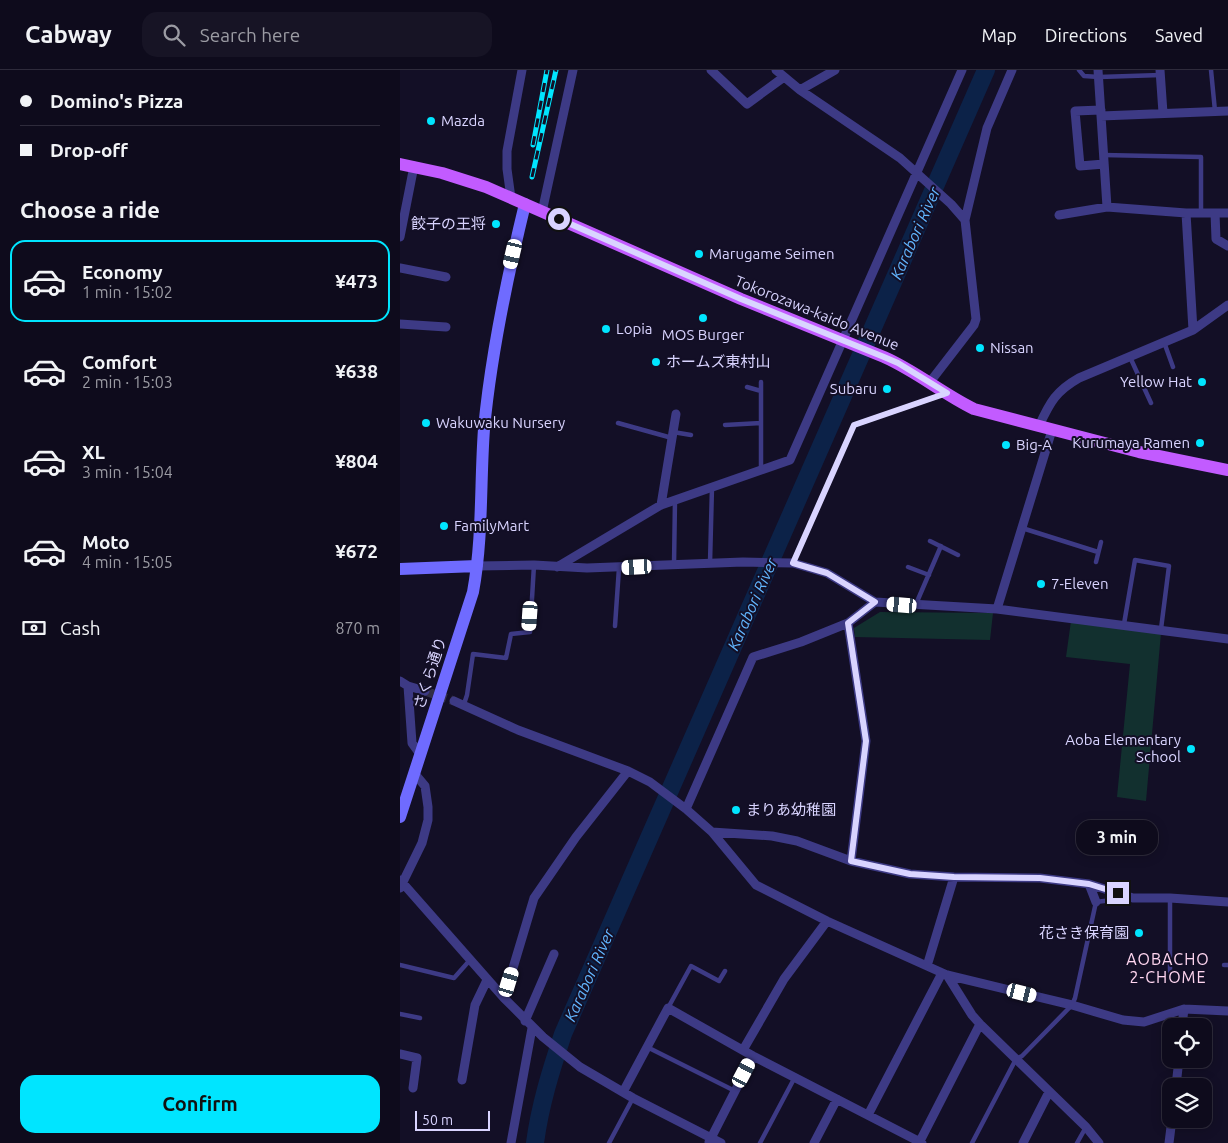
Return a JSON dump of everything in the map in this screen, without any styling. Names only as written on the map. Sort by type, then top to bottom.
[{"type":"main road","name":"Tokorozawa-kaido Avenue","points":[[400,164],[464,179],[741,299],[898,363],[974,409],[1139,452],[1228,470]]},
{"type":"street","points":[[511,198],[507,169],[507,151],[522,70]]},
{"type":"street","points":[[542,212],[573,70]]},
{"type":"street","points":[[712,70],[747,104],[784,77]]},
{"type":"street","points":[[776,70],[800,90],[900,158],[965,220]]},
{"type":"street","points":[[800,90],[835,70]]},
{"type":"street","points":[[557,567],[661,505],[790,460],[962,70]]},
{"type":"street","points":[[930,382],[974,325],[976,319],[965,220],[987,128],[1012,70]]},
{"type":"street","points":[[1160,72],[1163,113]]},
{"type":"street","points":[[1099,74],[1106,207]]},
{"type":"street","points":[[1104,160],[1080,166],[1075,111],[1163,113],[1228,111]]},
{"type":"street","points":[[400,237],[414,166]]},
{"type":"street","name":"さくら通り","points":[[400,817],[473,592],[477,566],[484,428],[493,358],[509,270],[525,204]]},
{"type":"street","points":[[1059,215],[1106,207],[1186,213],[1228,213]]},
{"type":"street","points":[[1186,213],[1193,330]]},
{"type":"street","points":[[1215,214],[1216,239],[1228,246]]},
{"type":"street","points":[[400,268],[446,277]]},
{"type":"street","points":[[1039,426],[1047,408],[1063,387],[1079,378],[1193,330],[1228,305]]},
{"type":"street","points":[[400,324],[446,327]]},
{"type":"street","points":[[661,505],[676,414]]},
{"type":"street","points":[[997,609],[1052,430]]},
{"type":"street","points":[[400,569],[534,565],[619,568],[743,562],[789,563],[827,573],[875,602],[915,606],[997,609],[1228,639]]},
{"type":"street","points":[[685,808],[753,657],[801,642],[848,623],[875,602]]},
{"type":"street","points":[[848,623],[866,741],[851,861]]},
{"type":"street","points":[[400,681],[408,686],[425,691]]},
{"type":"street","points":[[408,686],[412,743],[420,754]]},
{"type":"street","points":[[454,701],[518,730],[628,771],[650,782],[685,808],[712,832],[756,885],[827,921],[945,974],[1123,1020],[1144,1022],[1184,1009],[1228,1011]]},
{"type":"street","points":[[504,998],[534,898],[576,837],[628,771]]},
{"type":"street","points":[[414,773],[425,786],[428,801],[428,820],[422,843],[401,883],[528,1024],[580,1067],[709,1140],[721,1143]]},
{"type":"street","points":[[712,832],[772,836],[797,841],[851,861],[910,874],[954,877],[1040,878],[1089,884],[1133,898],[1170,898],[1228,902]]},
{"type":"street","points":[[927,966],[954,877]]},
{"type":"street","points":[[1089,884],[1096,902]]},
{"type":"street","points":[[742,1050],[784,979],[827,921]]},
{"type":"street","points":[[511,1143],[528,1024],[554,954]]},
{"type":"street","points":[[945,974],[980,1024],[1086,1127],[1099,1143]]},
{"type":"street","points":[[868,1115],[945,974]]},
{"type":"street","points":[[462,1080],[475,1005],[488,980]]},
{"type":"street","points":[[623,1092],[668,1008],[742,1050],[920,1143],[980,1024]]},
{"type":"street","points":[[1183,1018],[1184,1009]]},
{"type":"street","points":[[400,1054],[417,1058],[413,1088]]},
{"type":"street","points":[[709,1140],[754,1056]]},
{"type":"street","points":[[1023,1143],[1049,1092]]},
{"type":"street","points":[[814,1143],[837,1099]]},
{"type":"street","points":[[1169,1143],[1171,1128]]},
{"type":"lane","points":[[1079,70],[1084,76],[1160,72]]},
{"type":"lane","points":[[1211,70],[1215,111]]},
{"type":"lane","points":[[1104,160],[1201,157],[1201,213]]},
{"type":"lane","points":[[1164,342],[1173,367]]},
{"type":"lane","points":[[1130,357],[1151,403]]},
{"type":"lane","points":[[761,382],[761,469]]},
{"type":"lane","points":[[748,387],[761,391]]},
{"type":"lane","points":[[789,563],[854,425],[947,393]]},
{"type":"lane","points":[[618,423],[672,435],[691,435]]},
{"type":"lane","points":[[725,425],[761,423]]},
{"type":"lane","points":[[710,563],[712,487]]},
{"type":"lane","points":[[674,565],[675,500]]},
{"type":"lane","points":[[1022,528],[1098,552]]},
{"type":"lane","points":[[930,540],[958,555]]},
{"type":"lane","points":[[1096,562],[1101,542]]},
{"type":"lane","points":[[915,606],[941,546]]},
{"type":"lane","points":[[1124,624],[1135,560],[1169,566],[1161,629]]},
{"type":"lane","points":[[464,704],[473,654],[506,658],[511,634],[530,632],[534,565]]},
{"type":"lane","points":[[908,567],[928,575]]},
{"type":"lane","points":[[615,626],[619,568]]},
{"type":"lane","points":[[972,1143],[1016,1059],[1022,1056],[1072,1006],[1076,998],[1096,902],[1133,898]]},
{"type":"lane","points":[[1170,898],[1170,972]]},
{"type":"lane","points":[[400,965],[454,978],[470,960]]},
{"type":"lane","points":[[668,1008],[691,966],[719,981],[725,971]]},
{"type":"lane","points":[[400,1014],[420,1018]]},
{"type":"lane","points":[[647,1047],[735,1091]]},
{"type":"lane","points":[[760,1143],[795,1078]]},
{"type":"lane","points":[[608,1143],[633,1098]]},
{"type":"lane","points":[[1077,1143],[1086,1127]]},
{"type":"green space","points":[[880,612],[993,613],[990,640],[855,637],[854,628]]},
{"type":"green space","points":[[1071,621],[1161,633],[1146,801],[1117,797],[1130,664],[1066,657]]},
{"type":"waterway","name":"Karabori River","points":[[535,1143],[543,1101],[563,1034],[986,70]]},
{"type":"tunnel","points":[[425,691],[454,701]]},
{"type":"railway","points":[[533,145],[547,70]]},
{"type":"railway","points":[[532,177],[556,70]]},
{"type":"place","name":"Mazda","points":[[431,121]]},
{"type":"place","name":"餃子の王将","points":[[496,224]]},
{"type":"place","name":"Marugame Seimen","points":[[699,254]]},
{"type":"place","name":"MOS Burger","points":[[703,318]]},
{"type":"place","name":"Lopia","points":[[606,329]]},
{"type":"place","name":"Nissan","points":[[980,348]]},
{"type":"place","name":"ホームズ東村山","points":[[656,362]]},
{"type":"place","name":"Yellow Hat","points":[[1202,382]]},
{"type":"place","name":"Subaru","points":[[887,389]]},
{"type":"place","name":"Wakuwaku Nursery","points":[[426,423]]},
{"type":"place","name":"Kurumaya Ramen","points":[[1200,443]]},
{"type":"place","name":"Big-A","points":[[1006,445]]},
{"type":"place","name":"FamilyMart","points":[[444,526]]},
{"type":"place","name":"7-Eleven","points":[[1041,584]]},
{"type":"place","name":"Aoba Elementary School","points":[[1191,749]]},
{"type":"place","name":"まりあ幼稚園","points":[[736,810]]},
{"type":"place","name":"花さき保育園","points":[[1139,933]]},
{"type":"district","name":"AOBACHO 2-CHOME","points":[[1168,968]]},
{"type":"route","points":[[559,219],[741,299],[898,363],[947,393],[854,425],[793,563],[827,573],[875,602],[848,623],[866,741],[851,861],[910,874],[954,877],[1040,878],[1089,884],[1118,893]]}]
